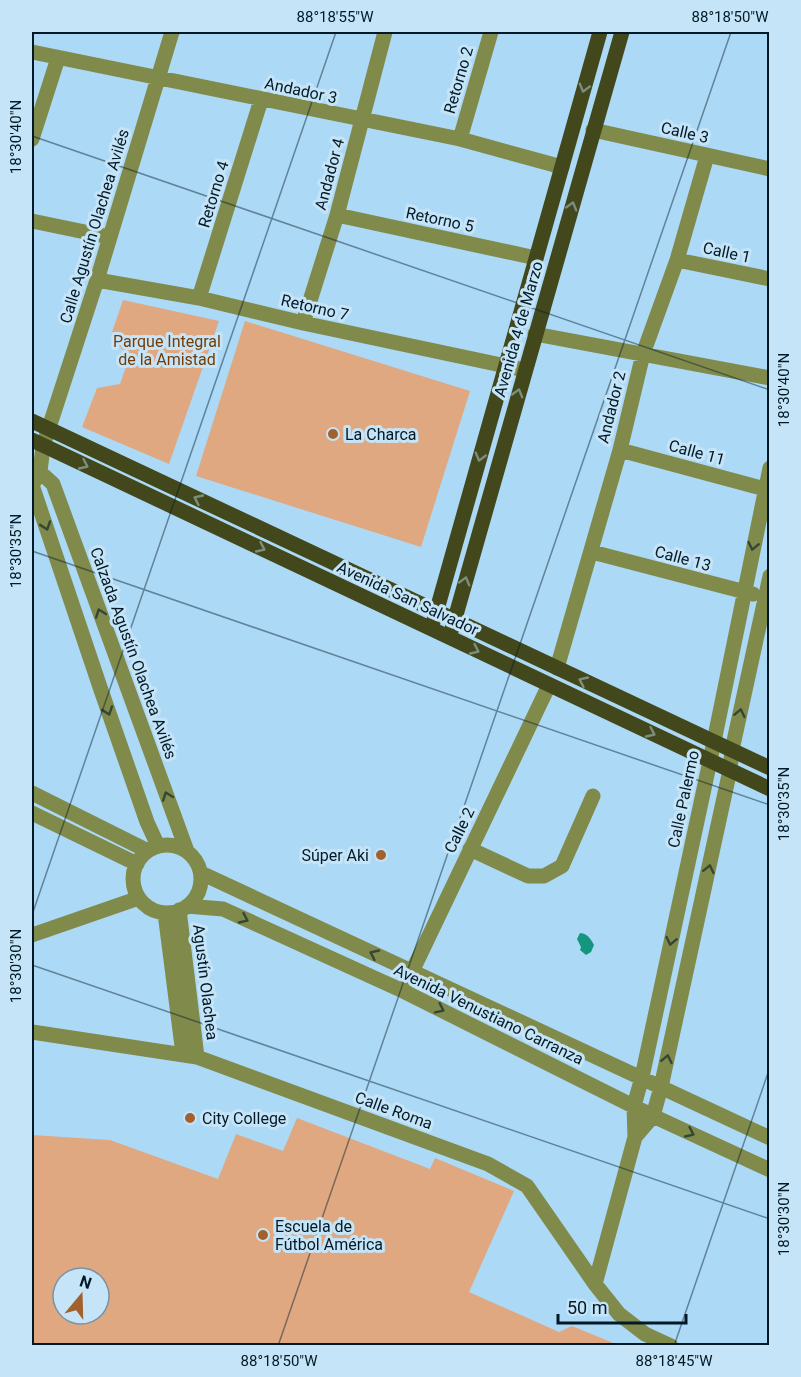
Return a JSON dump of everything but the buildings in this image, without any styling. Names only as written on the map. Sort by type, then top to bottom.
[{"type":"main road","name":"Avenida 4 de Marzo","points":[[431,629],[600,32]]},
{"type":"main road","name":"Avenida 4 de Marzo","points":[[449,637],[622,32]]},
{"type":"main road","name":"Avenida San Salvador","points":[[32,421],[770,768]]},
{"type":"main road","name":"Avenida San Salvador","points":[[37,443],[770,789]]},
{"type":"street","name":"Calle Agustín Olachea Avilés","points":[[37,443],[50,430],[172,32]]},
{"type":"street","name":"Andador 4","points":[[303,323],[337,215],[385,32]]},
{"type":"street","name":"Retorno 2","points":[[460,139],[491,32]]},
{"type":"street","name":"Andador 3","points":[[32,52],[460,139],[562,167]]},
{"type":"street","points":[[32,139],[58,58]]},
{"type":"street","name":"Retorno 4","points":[[199,298],[261,100]]},
{"type":"street","name":"Calle 3","points":[[593,130],[770,169]]},
{"type":"street","name":"Andador 2","points":[[557,668],[620,450],[643,354],[677,260],[708,156]]},
{"type":"street","name":"Retorno 5","points":[[337,215],[536,258]]},
{"type":"street","points":[[32,221],[109,237]]},
{"type":"street","name":"Calle 1","points":[[677,260],[770,279]]},
{"type":"street","name":"Retorno 7","points":[[97,279],[199,298],[303,323],[525,370]]},
{"type":"street","points":[[535,334],[770,378]]},
{"type":"street","points":[[37,443],[40,472],[32,485],[153,848]]},
{"type":"street","name":"Calle 11","points":[[620,450],[765,489]]},
{"type":"street","name":"Calle Palermo","points":[[595,1284],[635,1137],[634,1106],[710,760],[770,468]]},
{"type":"street","name":"Calzada Agustín Olachea Avilés","points":[[40,472],[53,484],[187,851]]},
{"type":"street","name":"Calle 13","points":[[592,552],[765,597]]},
{"type":"street","name":"Calle Palermo","points":[[635,1137],[653,1116],[661,1087],[770,576]]},
{"type":"street","name":"Calle 2","points":[[403,991],[549,685]]},
{"type":"street","points":[[32,793],[153,848]]},
{"type":"street","points":[[470,849],[528,876],[544,876],[562,866],[593,796]]},
{"type":"street","points":[[32,813],[137,864]]},
{"type":"street","points":[[168,845],[187,851],[194,857],[201,873],[199,892],[177,910],[155,910],[139,898],[134,881],[137,864],[153,848],[168,845]]},
{"type":"street","name":"Avenida Venustiano Carranza","points":[[201,873],[770,1138]]},
{"type":"street","points":[[32,935],[139,898]]},
{"type":"street","name":"Avenida Venustiano Carranza","points":[[177,910],[223,909],[403,991],[653,1116],[770,1170]]},
{"type":"street","name":"Agustín Olachea","points":[[177,910],[190,1055]]},
{"type":"street","name":"Calle Roma","points":[[32,1032],[190,1055],[488,1164],[527,1186],[595,1284],[619,1314],[645,1334],[671,1346]]},
{"type":"green space","name":"Parque Integral de la Amistad","points":[[123,300],[219,321],[169,464],[82,427],[97,388],[120,384],[129,358],[111,335]]},
{"type":"green space","name":"La Charca","points":[[245,321],[470,391],[421,547],[196,476]]},
{"type":"green space","name":"Escuela de Fútbol América","points":[[297,1118],[430,1169],[435,1158],[514,1191],[469,1292],[559,1332],[572,1326],[618,1345],[32,1345],[32,1135],[110,1140],[218,1179],[236,1134],[283,1151]]},
{"type":"shaded area","points":[[580,933],[585,934],[594,945],[591,952],[586,955],[580,950],[577,939]]},
{"type":"place","name":"La Charca","points":[[333,434]]},
{"type":"place","name":"Súper Aki","points":[[381,855]]},
{"type":"place","name":"City College","points":[[190,1118]]},
{"type":"place","name":"Escuela de Fútbol América","points":[[263,1235]]}]
